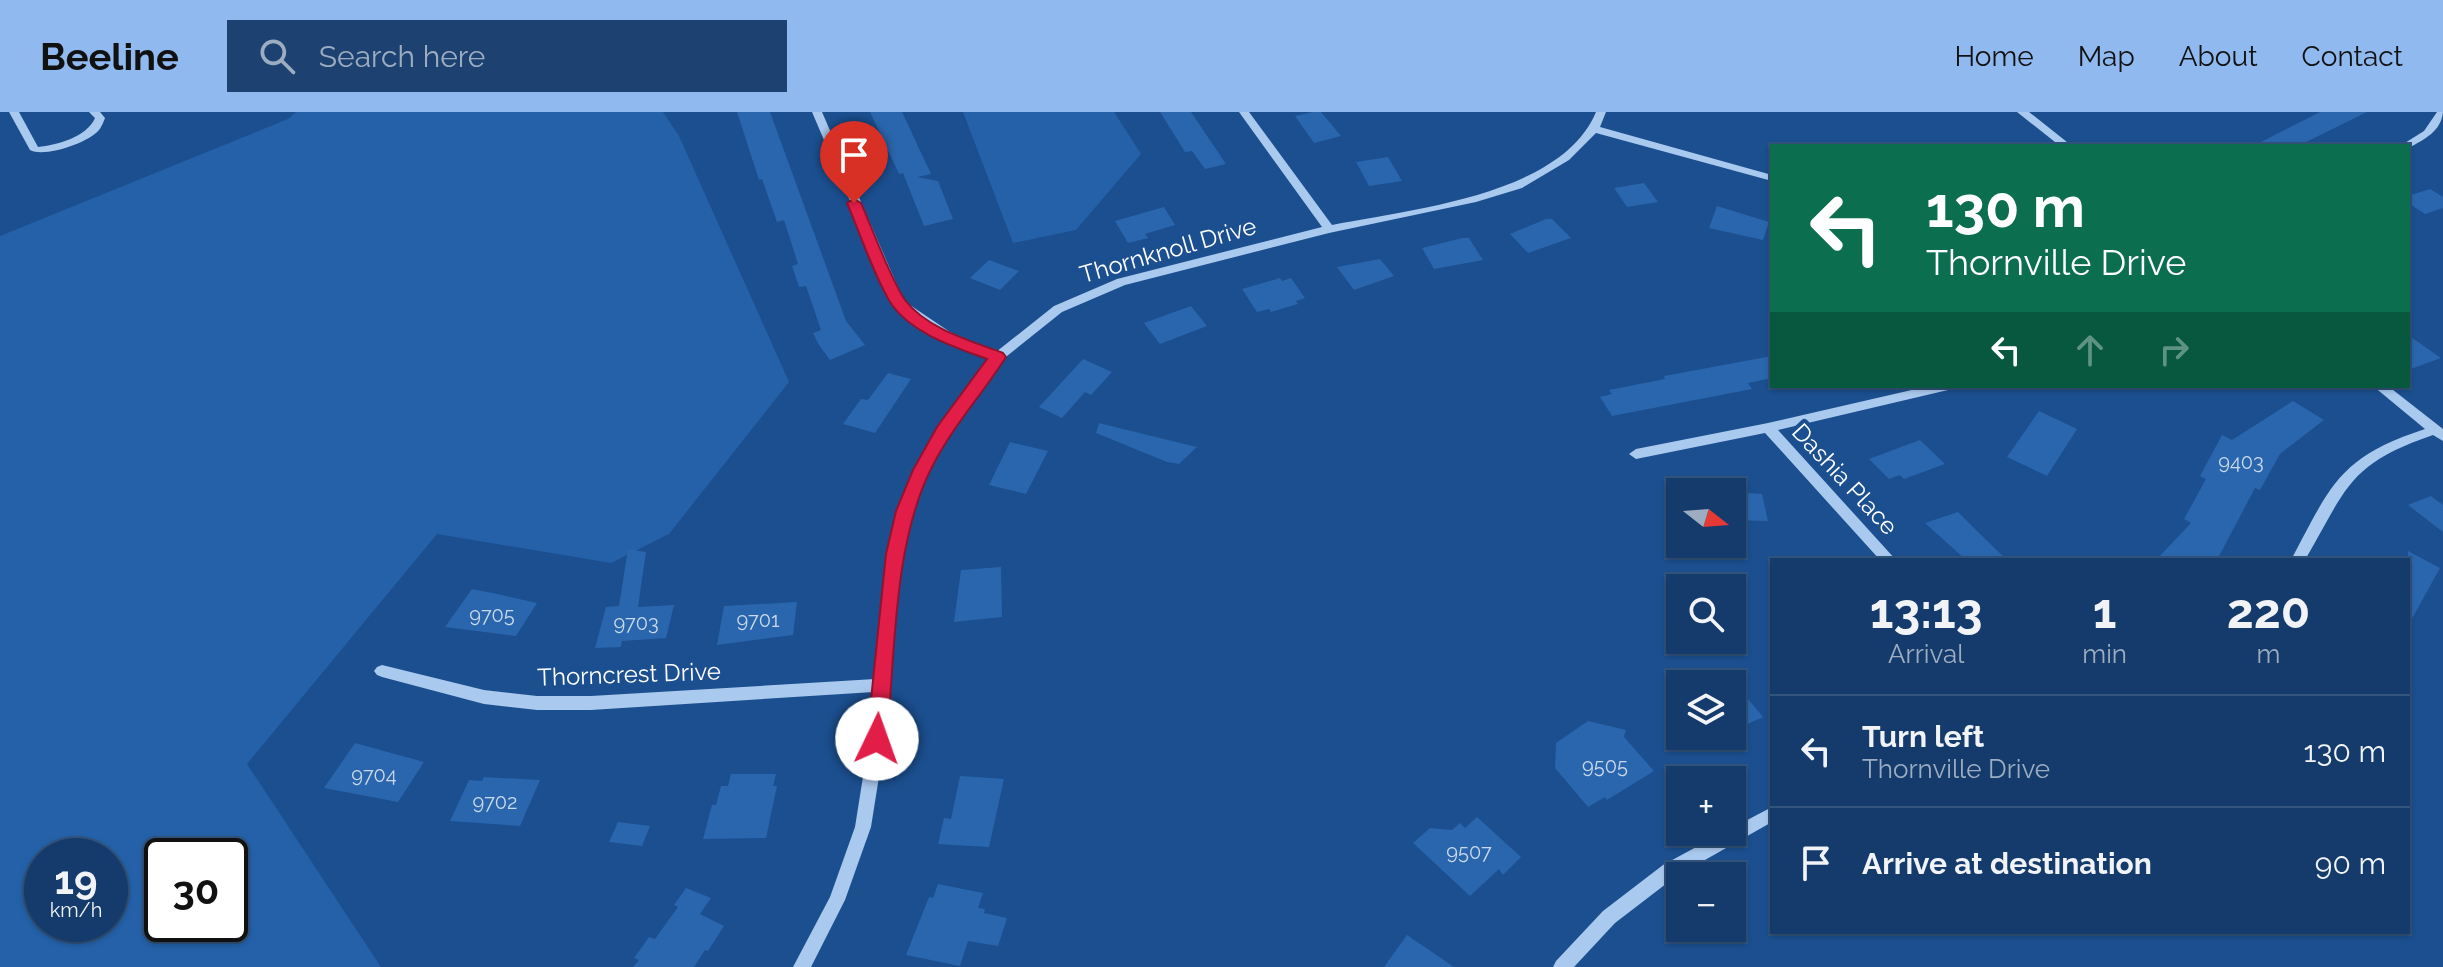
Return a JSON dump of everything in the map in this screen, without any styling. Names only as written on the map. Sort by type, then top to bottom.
[{"type":"street","points":[[14,112],[35,150],[49,150],[72,142],[96,128],[100,118],[94,112]]},
{"type":"street","points":[[817,112],[899,303],[921,322],[949,338],[998,357]]},
{"type":"street","points":[[1244,112],[1329,229]]},
{"type":"street","name":"Thornknoll Drive","points":[[802,967],[819,940],[854,858],[871,785],[895,554],[905,511],[922,470],[943,432],[998,357],[1048,316],[1085,295],[1121,282],[1329,229],[1476,199],[1518,186],[1565,158],[1594,129],[1601,112]]},
{"type":"street","points":[[2022,112],[2064,144]]},
{"type":"street","points":[[2409,144],[2428,133],[2442,112]]},
{"type":"street","points":[[1594,129],[1770,177]]},
{"type":"street","points":[[1636,454],[1768,428],[1939,388]]},
{"type":"street","points":[[2382,388],[2439,433]]},
{"type":"street","name":"Dashia Place","points":[[1768,428],[1887,558]]},
{"type":"street","points":[[2299,558],[2336,490],[2355,468],[2405,440],[2439,433]]},
{"type":"street","name":"Thorncrest Drive","points":[[382,671],[484,697],[537,703],[591,703],[881,685]]},
{"type":"street","points":[[1562,967],[1609,917],[1669,871],[1770,815]]},
{"type":"shaded area","points":[[296,112],[663,112],[679,136],[789,382],[669,534],[611,563],[437,534],[247,764],[381,967],[0,967],[0,236],[288,119]]},
{"type":"shaded area","points":[[963,112],[1114,112],[1141,154],[1076,230],[1013,243]]},
{"type":"building","points":[[737,112],[770,112],[846,321],[865,345],[830,360],[819,345],[813,333],[821,330],[806,286],[799,287],[792,266],[798,264],[784,220],[777,222],[762,179],[759,180]]},
{"type":"building","points":[[870,112],[902,112],[931,174],[917,177],[938,181],[953,219],[924,226],[903,173],[899,174]]},
{"type":"building","points":[[1160,112],[1191,112],[1226,164],[1205,169],[1192,151],[1185,152]]},
{"type":"building","points":[[1321,112],[1341,136],[1314,143],[1295,116]]},
{"type":"building","points":[[2320,112],[2367,112],[2302,144],[2257,144]]},
{"type":"building","points":[[1388,157],[1402,181],[1369,186],[1356,162]]},
{"type":"building","points":[[1644,183],[1658,202],[1627,207],[1614,188]]},
{"type":"building","points":[[2430,189],[2443,197],[2443,208],[2425,214],[2410,204],[2410,195]]},
{"type":"building","points":[[1717,206],[1769,222],[1763,240],[1709,228]]},
{"type":"building","points":[[1164,207],[1175,225],[1145,234],[1148,238],[1128,243],[1115,221]]},
{"type":"building","points":[[1552,219],[1571,238],[1528,253],[1510,234]]},
{"type":"building","points":[[1469,238],[1483,260],[1434,269],[1422,248]]},
{"type":"building","points":[[1380,259],[1394,276],[1354,290],[1337,267]]},
{"type":"building","points":[[989,260],[1019,271],[1000,290],[970,278]]},
{"type":"building","points":[[1280,278],[1282,281],[1291,278],[1305,298],[1296,301],[1298,304],[1271,312],[1269,309],[1257,312],[1242,289]]},
{"type":"building","points":[[1191,306],[1207,326],[1160,344],[1144,323]]},
{"type":"building","points":[[2410,336],[2441,358],[2410,369]]},
{"type":"building","points":[[1770,356],[1770,378],[1748,383],[1752,389],[1612,416],[1600,397],[1612,394],[1609,390],[1665,379],[1664,376]]},
{"type":"building","points":[[1083,359],[1112,372],[1091,395],[1085,392],[1062,418],[1039,407]]},
{"type":"building","points":[[888,373],[911,379],[875,433],[843,424],[861,399],[868,400]]},
{"type":"building","points":[[2293,401],[2324,420],[2280,454],[2260,490],[2255,488],[2218,558],[2158,558],[2191,523],[2184,519],[2206,479],[2200,476],[2222,435],[2232,440]]},
{"type":"building","points":[[2039,411],[2077,429],[2047,476],[2007,457]]},
{"type":"building","points":[[1099,423],[1197,447],[1179,464],[1167,462],[1096,433]]},
{"type":"building","points":[[1920,440],[1945,464],[1904,479],[1900,475],[1889,479],[1869,459]]},
{"type":"building","points":[[1010,442],[1048,451],[1026,494],[989,485]]},
{"type":"building","points":[[1746,493],[1762,494],[1768,521],[1746,520]]},
{"type":"building","points":[[2431,496],[2443,505],[2443,532],[2408,505]]},
{"type":"building","points":[[1958,512],[2005,558],[1964,558],[1925,523]]},
{"type":"building","points":[[628,549],[646,552],[638,607],[674,605],[666,638],[622,641],[621,647],[595,648],[606,607],[619,606]]},
{"type":"building","points":[[2408,551],[2440,568],[2410,622],[2410,558]]},
{"type":"building","points":[[1001,567],[1002,617],[954,622],[961,570]]},
{"type":"building","points":[[472,589],[537,603],[516,636],[445,627]]},
{"type":"building","points":[[797,602],[793,635],[717,645],[724,606]]},
{"type":"building","points":[[1746,697],[1763,717],[1746,725]]},
{"type":"building","points":[[1588,721],[1626,730],[1624,737],[1654,771],[1607,800],[1605,797],[1588,807],[1555,768],[1556,743]]},
{"type":"building","points":[[355,743],[424,762],[398,802],[324,788]]},
{"type":"building","points":[[731,774],[776,774],[773,786],[777,786],[766,838],[703,839],[712,805],[716,805],[721,786],[728,786]]},
{"type":"building","points":[[960,776],[1004,779],[989,847],[938,844],[944,818],[951,819]]},
{"type":"building","points":[[484,777],[540,780],[520,826],[450,821],[469,780],[482,781]]},
{"type":"building","points":[[1477,817],[1521,857],[1503,875],[1499,869],[1470,896],[1413,843],[1430,828],[1452,830],[1460,823],[1465,828]]},
{"type":"building","points":[[618,822],[650,826],[642,846],[609,842]]},
{"type":"building","points":[[938,884],[983,893],[978,908],[985,909],[984,913],[1007,918],[998,946],[968,941],[960,966],[906,955],[929,897],[933,898]]},
{"type":"building","points":[[686,888],[711,898],[700,914],[724,926],[708,951],[705,950],[694,967],[633,967],[639,960],[634,958],[649,937],[655,939],[678,907],[674,905]]},
{"type":"building","points":[[1407,935],[1454,967],[1384,967]]},
{"type":"route","points":[[854,203],[899,303],[921,322],[949,338],[998,357],[943,432],[922,470],[905,511],[895,554],[877,739]]}]
